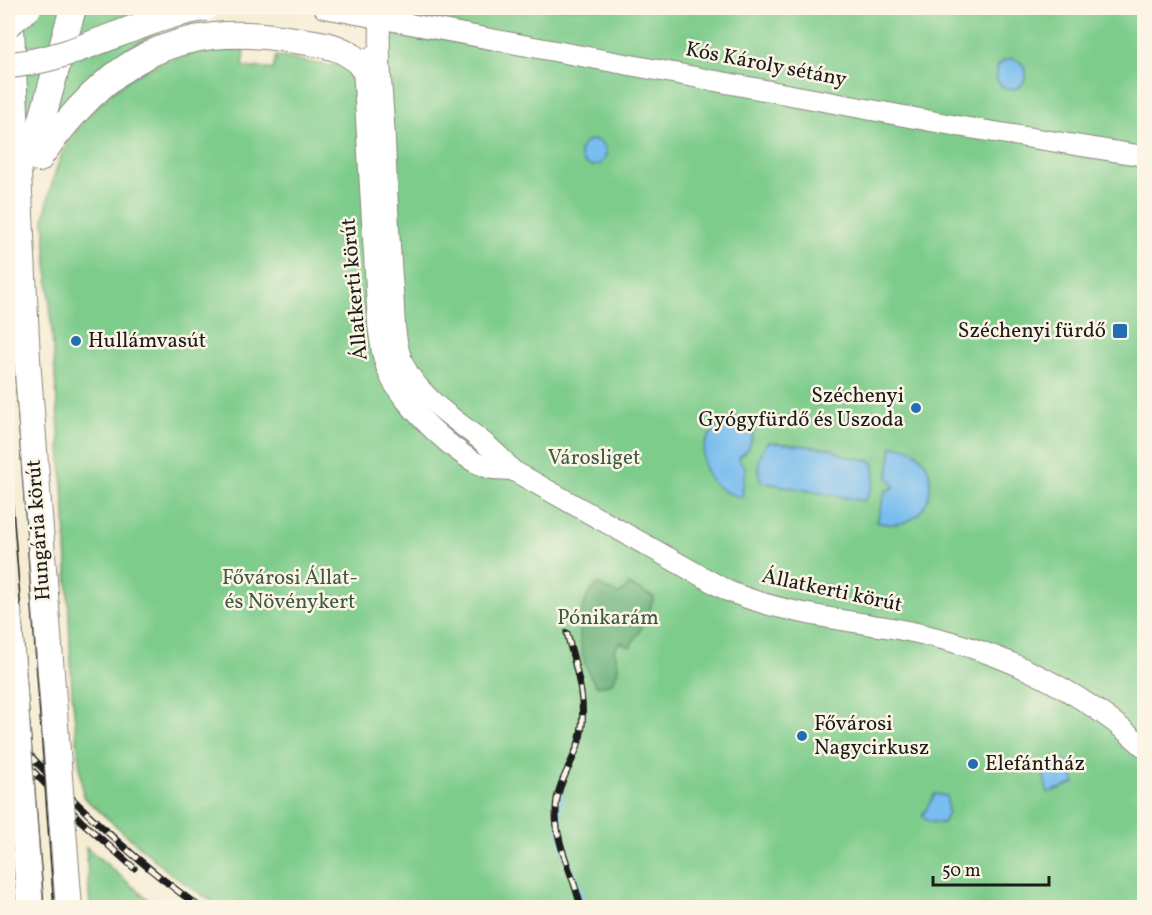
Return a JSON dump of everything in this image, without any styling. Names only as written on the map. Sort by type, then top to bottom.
[{"type":"main road","name":"Hungária körút","points":[[10,8],[27,359],[69,908]]},
{"type":"main road","points":[[8,24],[28,8]]},
{"type":"main road","points":[[23,244],[31,188],[39,158],[41,123],[73,8]]},
{"type":"main road","points":[[8,65],[67,52],[180,13],[205,8]]},
{"type":"main road","points":[[39,158],[82,104],[116,73],[152,53],[194,38],[244,33],[298,40],[336,48],[357,58],[363,68]]},
{"type":"main road","name":"Hungária körút","points":[[8,610],[30,908]]},
{"type":"street","name":"Kós Károly sétány","points":[[334,8],[378,11],[963,127],[1144,156]]},
{"type":"street","name":"Állatkerti körút","points":[[378,11],[390,242],[399,353],[408,373],[421,390],[448,415],[498,453],[512,470],[693,572],[761,604],[950,641],[995,656],[1040,675],[1086,701],[1144,747]]},
{"type":"street","points":[[363,68],[380,42]]},
{"type":"street","name":"Állatkerti körút","points":[[363,68],[378,324],[383,359],[389,376],[409,406],[458,450],[488,468],[512,470]]},
{"type":"green space","points":[[16,8],[63,8],[26,143]]},
{"type":"green space","points":[[82,8],[163,8],[158,32],[126,50],[74,94],[45,140]]},
{"type":"green space","name":"Városliget","points":[[389,8],[1141,9],[1144,16],[1144,907],[222,908],[171,874],[83,797],[72,693],[65,516],[44,220],[60,159],[69,141],[86,118],[104,99],[144,70],[166,60],[217,50],[245,50],[243,66],[255,69],[256,67],[273,70],[276,56],[330,66],[389,49]]},
{"type":"green space","name":"Pónikarám","points":[[597,584],[619,595],[629,585],[654,597],[646,620],[630,647],[620,642],[614,650],[618,668],[614,680],[610,684],[597,686],[591,678],[583,657],[580,632],[587,598]]},
{"type":"green space","points":[[86,847],[157,907],[90,907]]},
{"type":"water","points":[[1011,59],[1022,63],[1026,74],[1022,85],[1011,89],[1000,85],[996,74],[1000,63]]},
{"type":"water","points":[[593,140],[602,144],[606,153],[602,162],[593,166],[584,162],[580,153],[584,144]]},
{"type":"water","points":[[737,418],[757,420],[748,450],[739,457],[740,462],[745,466],[742,497],[726,492],[714,483],[706,472],[703,459],[705,446],[711,434],[721,424]]},
{"type":"water","points":[[769,442],[832,449],[845,456],[872,461],[874,482],[870,492],[864,501],[761,482],[759,461]]},
{"type":"water","points":[[892,446],[911,449],[923,460],[929,474],[930,490],[925,505],[914,517],[898,524],[877,522],[885,492],[895,486],[888,477]]},
{"type":"water","points":[[1058,760],[1069,763],[1075,783],[1048,793],[1041,766]]},
{"type":"water","points":[[935,794],[947,796],[948,813],[943,823],[929,822],[922,816]]},
{"type":"waterway","points":[[562,788],[559,814],[562,841],[585,908]]},
{"type":"tram line","points":[[8,278],[54,908]]},
{"type":"tram line","points":[[8,444],[44,908]]},
{"type":"railway","points":[[567,633],[579,683],[582,720],[579,743],[559,790],[556,810],[558,836],[581,908]]},
{"type":"railway","points":[[8,731],[99,825],[201,908]]},
{"type":"railway","points":[[8,745],[81,821],[134,868]]},
{"type":"place","name":"Széchenyi fürdő","points":[[1120,331]]},
{"type":"place","name":"Hullámvasút","points":[[76,341]]},
{"type":"place","name":"Széchenyi Gyógyfürdő és Uszoda","points":[[916,408]]},
{"type":"place","name":"Fővárosi Nagycirkusz","points":[[802,736]]},
{"type":"place","name":"Elefántház","points":[[973,764]]},
{"type":"park label","name":"Fővárosi Állat- és Növénykert","points":[[290,590]]}]
